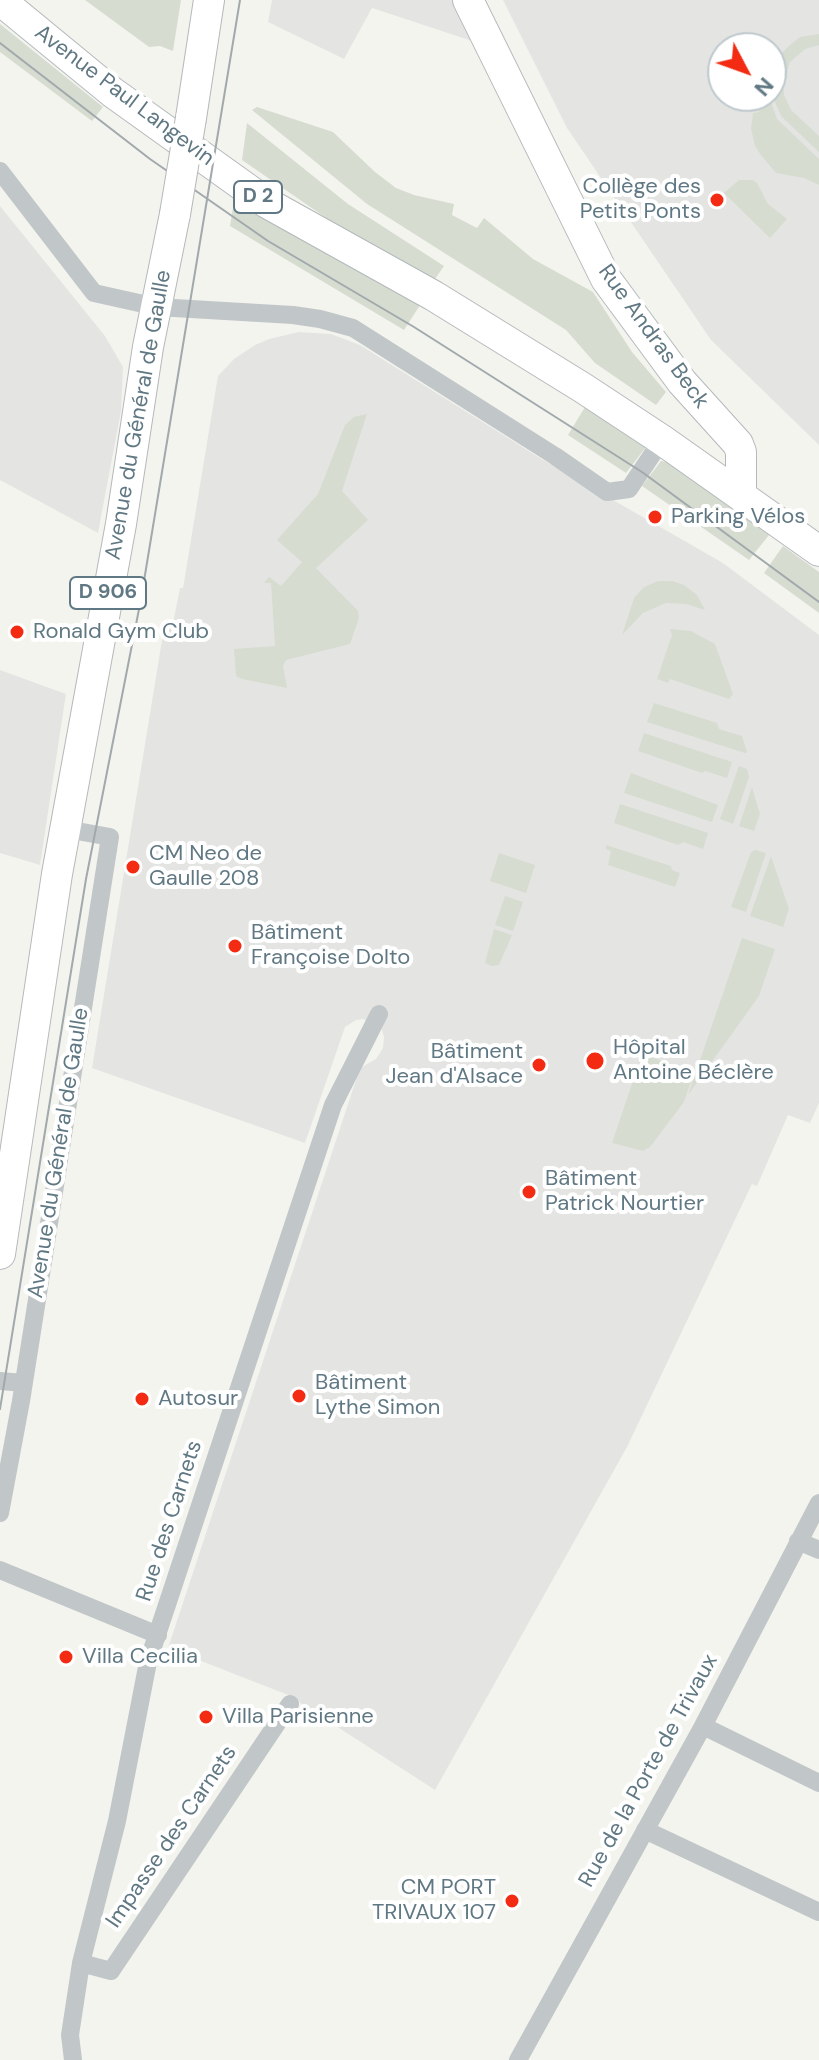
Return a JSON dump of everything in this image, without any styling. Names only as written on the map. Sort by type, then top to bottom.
[{"type":"main road","name":"Avenue Paul Langevin","points":[[0,0],[112,92],[267,203],[434,296],[662,440]]},
{"type":"main road","name":"Avenue du Général de Gaulle","points":[[0,1254],[66,829],[121,524],[148,347],[175,214],[209,0]]},
{"type":"main road","name":"Rue Andras Beck","points":[[468,0],[606,279],[682,382],[738,444],[741,452],[741,496]]},
{"type":"main road","name":"D 2","points":[[662,440],[819,551]]},
{"type":"street","points":[[0,171],[94,293],[157,307],[293,315],[353,328],[607,492],[629,489],[662,440]]},
{"type":"street","name":"Avenue du Général de Gaulle","points":[[0,1513],[110,837],[66,829]]},
{"type":"street","name":"Rue des Carnets","points":[[73,2060],[70,2035],[81,1963],[117,1821],[148,1662],[333,1105],[379,1014]]},
{"type":"street","points":[[0,1381],[23,1383]]},
{"type":"street","name":"Rue de la Porte de Trivaux","points":[[518,2060],[703,1726],[819,1503]]},
{"type":"street","points":[[798,1541],[819,1550]]},
{"type":"street","points":[[0,1570],[158,1635]]},
{"type":"street","name":"Impasse des Carnets","points":[[81,1963],[111,1971],[290,1704]]},
{"type":"street","points":[[703,1726],[819,1783]]},
{"type":"street","points":[[645,1830],[819,1912]]},
{"type":"shaded area","points":[[85,0],[181,0],[173,51],[160,46],[149,47]]},
{"type":"shaded area","points":[[272,0],[452,0],[472,41],[372,8],[344,59],[268,22]]},
{"type":"shaded area","name":"Collège des Petits Ponts","points":[[503,0],[819,0],[819,445],[711,340],[567,128]]},
{"type":"shaded area","points":[[0,24],[103,107],[92,121],[0,52]]},
{"type":"shaded area","points":[[819,34],[819,45],[805,49],[790,62],[787,71],[787,48],[800,37]]},
{"type":"shaded area","points":[[787,101],[791,110],[819,136],[819,152],[779,112],[787,112]]},
{"type":"shaded area","points":[[257,107],[333,132],[396,188],[454,204],[452,215],[477,228],[484,218],[533,259],[593,292],[632,352],[666,392],[656,405],[595,363],[566,330],[367,204],[252,110]]},
{"type":"shaded area","points":[[775,112],[777,119],[819,159],[819,185],[804,178],[776,173],[755,146],[751,128],[753,113]]},
{"type":"shaded area","points":[[247,123],[348,204],[444,266],[435,279],[335,224],[242,160]]},
{"type":"shaded area","points":[[739,180],[757,183],[768,204],[787,219],[770,238],[724,193]]},
{"type":"shaded area","points":[[234,202],[420,305],[404,330],[230,226]]},
{"type":"shaded area","points":[[0,206],[105,336],[123,367],[121,411],[98,533],[0,480]]},
{"type":"shaded area","name":"Hôpital Antoine Béclère","points":[[299,332],[331,334],[360,345],[540,458],[723,563],[819,635],[819,1103],[810,1123],[788,1115],[757,1186],[752,1184],[627,1447],[435,1790],[288,1695],[168,1648],[357,1077],[362,1067],[376,1059],[383,1048],[381,1027],[363,1019],[345,1027],[305,1143],[92,1068],[163,634],[174,618],[180,588],[183,588],[218,376],[234,359],[255,345]]},
{"type":"shaded area","points":[[585,407],[646,447],[626,473],[568,435]]},
{"type":"shaded area","points":[[367,414],[342,491],[368,520],[316,568],[358,611],[359,618],[350,644],[286,660],[283,666],[287,688],[242,679],[236,676],[234,649],[275,646],[271,583],[264,583],[269,577],[281,586],[302,562],[277,540],[318,494],[345,425],[354,417]]},
{"type":"shaded area","points":[[661,461],[667,462],[769,535],[749,560],[642,486]]},
{"type":"shaded area","points":[[783,546],[819,572],[819,613],[764,573]]},
{"type":"shaded area","points":[[658,581],[684,585],[697,595],[705,610],[686,604],[666,603],[643,613],[622,635],[634,598],[644,587]]},
{"type":"shaded area","points":[[670,629],[691,631],[715,644],[733,694],[729,699],[670,679],[668,683],[657,679],[672,635]]},
{"type":"shaded area","points":[[0,670],[66,694],[40,865],[0,853]]},
{"type":"shaded area","points":[[654,703],[717,723],[719,729],[742,736],[747,752],[647,722]]},
{"type":"shaded area","points":[[644,733],[732,762],[727,778],[705,771],[702,773],[638,751]]},
{"type":"shaded area","points":[[739,766],[747,769],[749,777],[733,824],[720,819]]},
{"type":"shaded area","points":[[631,773],[718,805],[712,822],[624,793]]},
{"type":"shaded area","points":[[752,787],[760,814],[754,831],[739,826]]},
{"type":"shaded area","points":[[620,804],[708,833],[703,849],[683,842],[678,845],[614,823]]},
{"type":"shaded area","points":[[606,845],[671,866],[672,870],[680,873],[675,887],[608,865],[611,851],[606,849]]},
{"type":"shaded area","points":[[751,852],[766,853],[746,912],[731,907]]},
{"type":"shaded area","points":[[499,853],[535,865],[526,893],[490,881]]},
{"type":"shaded area","points":[[771,856],[789,909],[783,927],[750,916]]},
{"type":"shaded area","points":[[505,896],[523,902],[513,931],[495,925]]},
{"type":"shaded area","points":[[494,929],[512,935],[499,965],[492,966],[485,963]]},
{"type":"shaded area","points":[[742,938],[775,949],[759,996],[688,1095]]},
{"type":"shaded area","points":[[642,1054],[694,1072],[684,1102],[650,1147],[643,1151],[612,1143]]},
{"type":"tram line","points":[[0,1409],[86,879],[141,599],[240,0]]},
{"type":"tram line","points":[[0,43],[150,159],[268,241],[414,327],[642,472],[819,602]]},
{"type":"place","name":"Collège des Petits Ponts","points":[[717,200]]},
{"type":"place","name":"Parking Vélos","points":[[655,517]]},
{"type":"place","name":"Ronald Gym Club","points":[[17,632]]},
{"type":"place","name":"CM Neo de Gaulle 208","points":[[133,867]]},
{"type":"place","name":"Bâtiment Françoise Dolto","points":[[235,946]]},
{"type":"place","name":"Hôpital Antoine Béclère","points":[[595,1061]]},
{"type":"place","name":"Bâtiment Jean d'Alsace","points":[[539,1065]]},
{"type":"place","name":"Bâtiment Patrick Nourtier","points":[[529,1192]]},
{"type":"place","name":"Bâtiment Lythe Simon","points":[[299,1396]]},
{"type":"place","name":"Autosur","points":[[142,1399]]},
{"type":"place","name":"Villa Cecilia","points":[[66,1657]]},
{"type":"place","name":"Villa Parisienne","points":[[206,1717]]},
{"type":"place","name":"CM PORT TRIVAUX 107","points":[[512,1901]]}]
